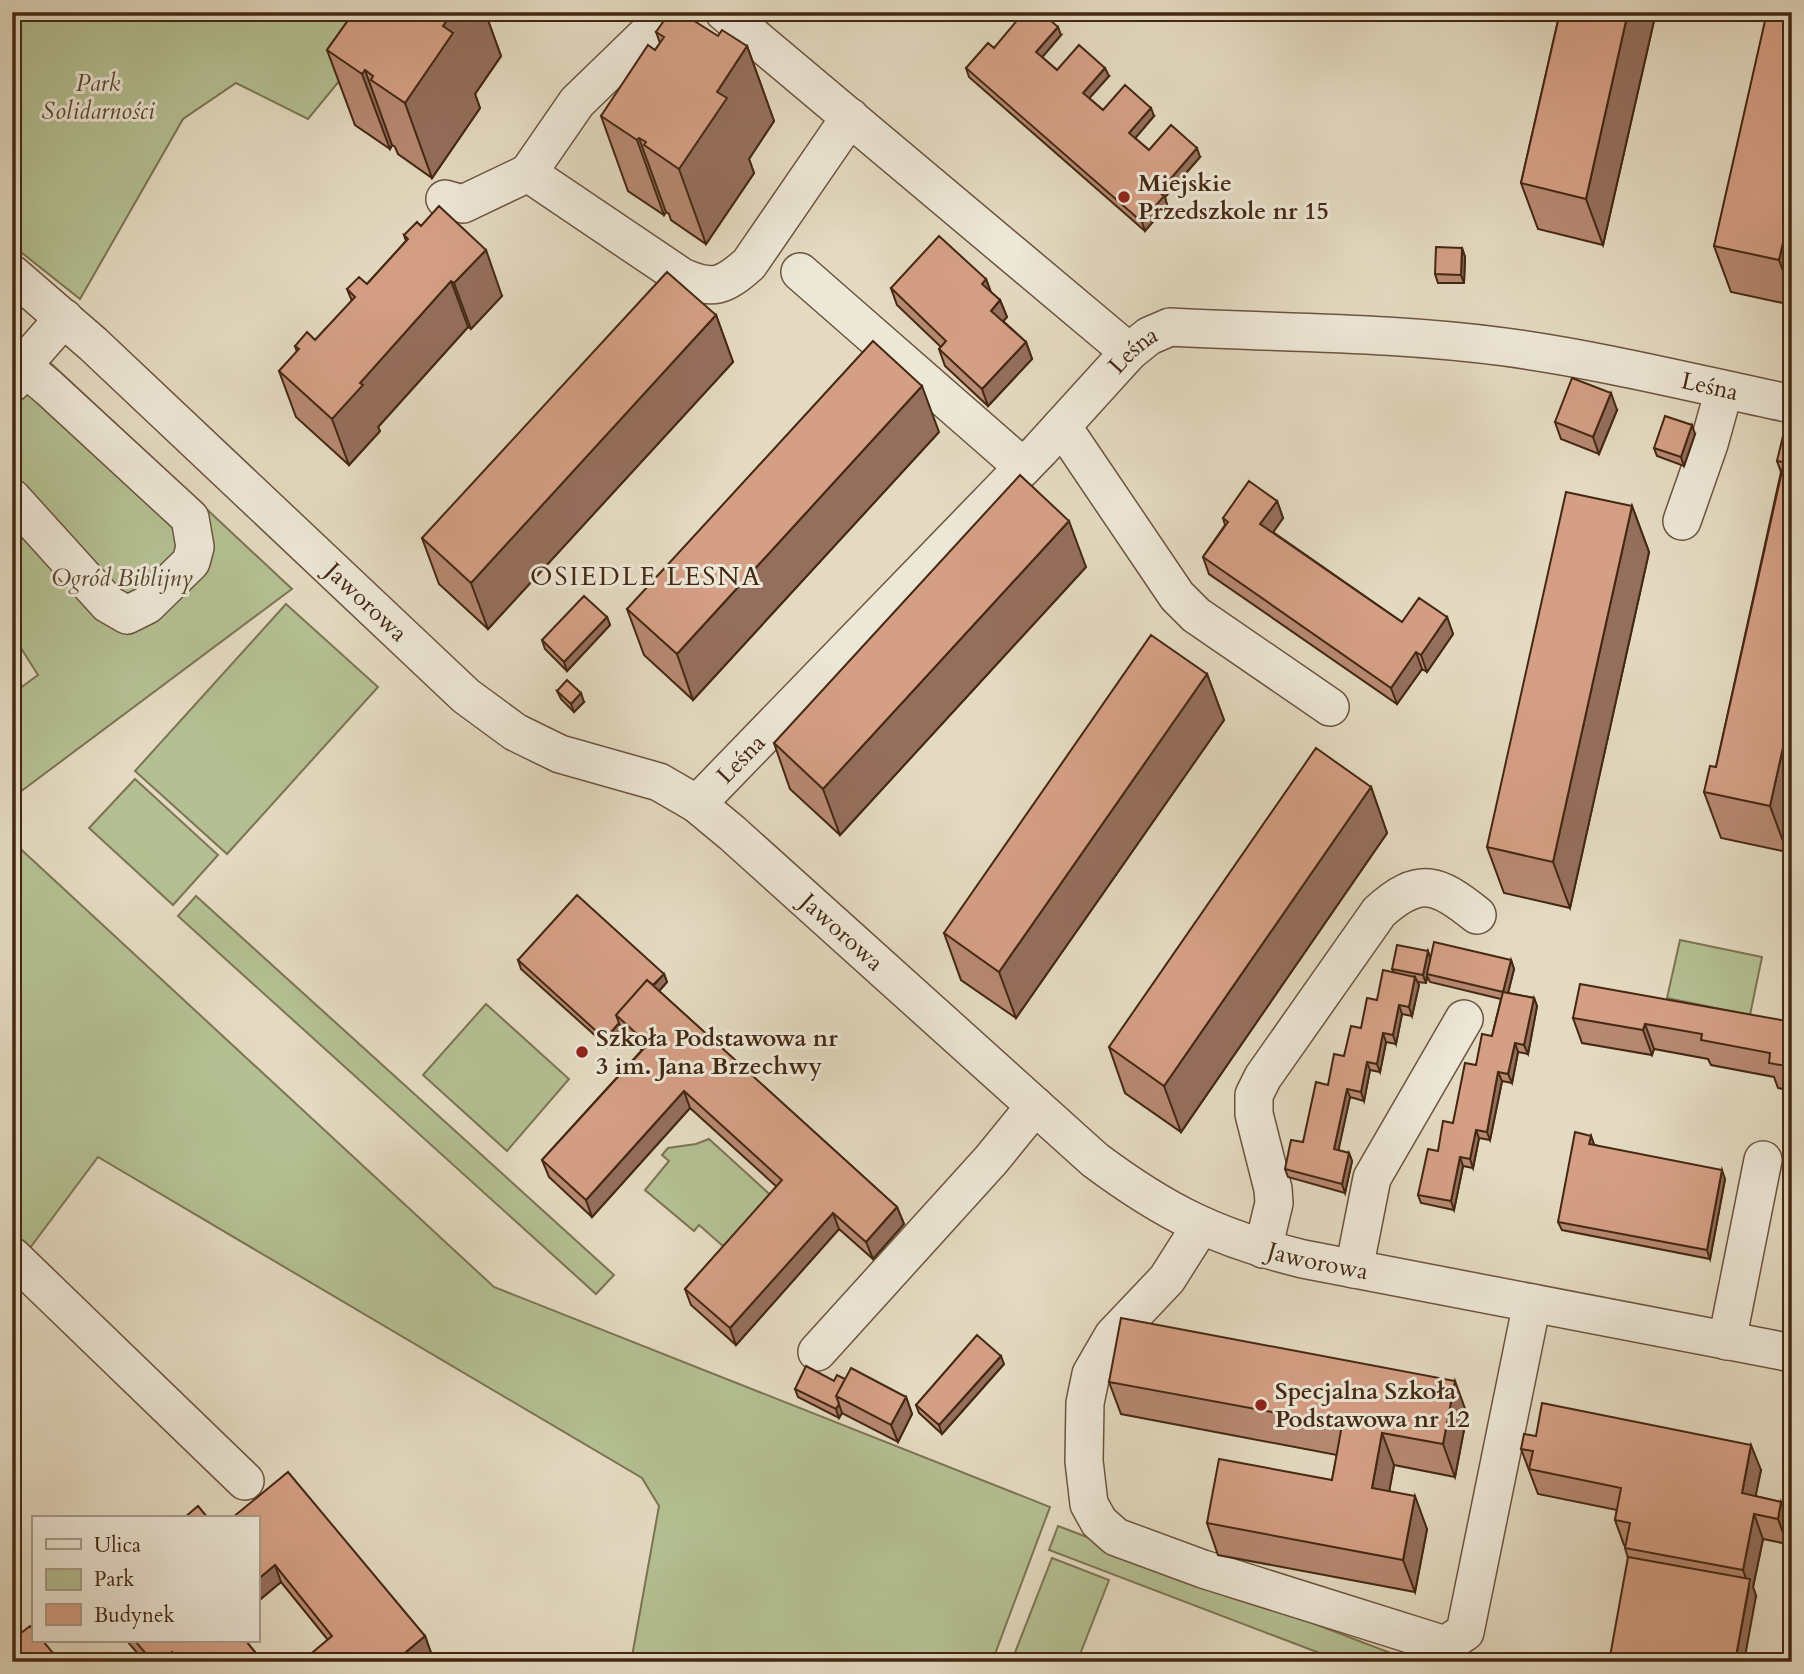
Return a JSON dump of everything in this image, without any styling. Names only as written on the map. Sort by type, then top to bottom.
[{"type":"street","points":[[445,199],[463,204],[528,173],[577,102],[670,12]]},
{"type":"street","points":[[724,12],[1129,352]]},
{"type":"street","points":[[528,173],[682,277],[700,285],[718,285],[731,280],[749,264],[850,117]]},
{"type":"street","points":[[800,272],[1023,467]]},
{"type":"street","name":"Jaworowa","points":[[12,274],[64,318],[466,696],[515,732],[560,754],[659,782],[697,804],[1095,1160],[1130,1186],[1200,1227],[1263,1249],[1792,1353]]},
{"type":"street","points":[[12,498],[108,604],[127,615],[147,605],[191,562],[195,547],[190,518],[16,368],[64,318]]},
{"type":"street","name":"Leśna","points":[[697,804],[1023,467],[1129,352],[1149,336],[1170,327],[1443,340],[1506,347],[1792,404]]},
{"type":"street","points":[[1682,521],[1709,444],[1724,390]]},
{"type":"street","points":[[1062,426],[1177,596],[1196,615],[1330,707]]},
{"type":"street","points":[[1263,1249],[1274,1203],[1254,1114],[1254,1095],[1263,1077],[1379,912],[1395,897],[1413,888],[1435,888],[1451,895],[1477,915]]},
{"type":"street","points":[[1354,1269],[1373,1178],[1464,1019]]},
{"type":"street","points":[[817,1352],[991,1160],[1035,1106]]},
{"type":"street","points":[[1727,1341],[1763,1160]]},
{"type":"street","points":[[1200,1227],[1167,1279],[1113,1336],[1091,1374],[1085,1403],[1084,1461],[1090,1504],[1098,1522],[1116,1537],[1443,1654],[1465,1632],[1532,1303]]},
{"type":"street","points":[[16,1259],[245,1481]]},
{"type":"green space","name":"Park Solidarności","points":[[12,12],[396,12],[308,119],[236,83],[183,119],[80,299],[12,245]]},
{"type":"green space","name":"Ogród Biblijny","points":[[12,327],[292,589],[12,798],[12,694],[38,675],[12,634]]},
{"type":"green space","points":[[286,604],[378,687],[227,854],[135,771]]},
{"type":"green space","points":[[135,779],[218,855],[173,905],[89,828]]},
{"type":"green space","points":[[12,841],[494,1287],[1050,1507],[992,1662],[631,1662],[659,1506],[642,1478],[98,1157],[12,1272]]},
{"type":"green space","points":[[196,896],[614,1275],[596,1294],[178,916]]},
{"type":"green space","points":[[1680,940],[1762,957],[1750,1015],[1667,998]]},
{"type":"green space","points":[[486,1004],[569,1079],[507,1151],[423,1075]]},
{"type":"green space","points":[[709,1139],[778,1202],[724,1247],[699,1225],[694,1231],[645,1190],[669,1161],[662,1155],[668,1148]]},
{"type":"green space","points":[[1058,1526],[1396,1655],[1394,1662],[1343,1662],[1049,1550]]},
{"type":"green space","points":[[1052,1558],[1109,1580],[1077,1662],[1031,1662],[1014,1655]]},
{"type":"building","points":[[354,12],[453,12],[443,26],[453,33],[405,103],[371,80],[373,76],[365,70],[362,74],[327,50]]},
{"type":"building","points":[[670,12],[680,12],[718,36],[722,30],[747,46],[717,92],[727,98],[679,169],[644,145],[646,142],[639,138],[637,140],[601,116],[648,45],[655,50],[664,37],[656,32]]},
{"type":"building","points":[[1024,12],[1041,12],[1058,27],[1036,52],[1057,70],[1079,45],[1105,68],[1083,93],[1103,110],[1125,85],[1151,108],[1129,133],[1149,150],[1171,125],[1197,148],[1159,192],[1164,196],[1142,222],[966,68],[988,43],[994,48]]},
{"type":"building","points":[[1560,12],[1628,12],[1586,199],[1521,183]]},
{"type":"building","points":[[1767,12],[1792,12],[1792,204],[1779,260],[1714,246]]},
{"type":"building","points":[[439,206],[486,250],[454,283],[451,281],[360,383],[363,385],[332,419],[279,371],[299,349],[295,346],[307,332],[315,340],[355,297],[347,289],[359,277],[367,284],[408,239],[404,235],[417,222],[421,226]]},
{"type":"building","points":[[939,236],[986,279],[982,284],[1000,300],[991,311],[1026,342],[982,389],[939,349],[946,341],[891,288]]},
{"type":"building","points":[[1436,247],[1462,248],[1461,275],[1435,274]]},
{"type":"building","points":[[667,272],[716,315],[471,583],[422,538]]},
{"type":"building","points":[[873,341],[922,386],[677,654],[627,609]]},
{"type":"building","points":[[1572,378],[1611,393],[1593,437],[1555,422]]},
{"type":"building","points":[[1665,416],[1692,425],[1681,457],[1654,448]]},
{"type":"building","points":[[1783,436],[1792,438],[1792,707],[1770,806],[1704,792],[1710,766],[1716,767],[1784,462],[1777,461]]},
{"type":"building","points":[[1020,475],[1069,521],[823,789],[774,743]]},
{"type":"building","points":[[1249,481],[1277,501],[1260,524],[1402,622],[1419,598],[1447,617],[1421,655],[1416,652],[1391,688],[1203,557],[1228,522],[1223,518]]},
{"type":"building","points":[[1566,492],[1632,506],[1553,862],[1487,847]]},
{"type":"building","points":[[584,596],[607,617],[564,662],[542,640]]},
{"type":"building","points":[[1151,635],[1207,674],[999,972],[944,933]]},
{"type":"building","points":[[567,680],[581,693],[571,704],[557,691]]},
{"type":"building","points":[[1316,748],[1371,787],[1164,1086],[1109,1047]]},
{"type":"building","points":[[577,895],[664,974],[653,985],[647,980],[616,1015],[619,1023],[605,1039],[518,960]]},
{"type":"building","points":[[1434,942],[1511,960],[1503,992],[1427,974]]},
{"type":"building","points":[[1397,945],[1428,951],[1423,975],[1392,969]]},
{"type":"building","points":[[1383,970],[1415,977],[1409,1007],[1399,1005],[1393,1035],[1383,1033],[1377,1064],[1367,1062],[1361,1092],[1347,1089],[1334,1149],[1349,1153],[1342,1184],[1285,1169],[1291,1140],[1303,1142],[1316,1082],[1328,1085],[1334,1054],[1344,1056],[1351,1026],[1361,1028],[1367,998],[1377,1000]]},
{"type":"building","points":[[647,980],[897,1207],[866,1242],[833,1213],[730,1328],[685,1289],[782,1180],[684,1091],[586,1200],[542,1160],[648,1044],[616,1015]]},
{"type":"building","points":[[1580,984],[1792,1022],[1792,1067],[1769,1063],[1770,1053],[1701,1040],[1702,1034],[1645,1024],[1643,1030],[1573,1018]]},
{"type":"building","points":[[1503,992],[1534,998],[1524,1045],[1515,1043],[1508,1074],[1498,1072],[1487,1132],[1476,1130],[1470,1159],[1460,1157],[1451,1201],[1418,1195],[1428,1149],[1438,1151],[1443,1121],[1453,1123],[1465,1063],[1476,1065],[1482,1034],[1492,1036]]},
{"type":"building","points":[[1575,1132],[1591,1136],[1589,1144],[1722,1170],[1707,1250],[1558,1222]]},
{"type":"building","points":[[1121,1318],[1455,1381],[1443,1444],[1382,1433],[1372,1488],[1415,1496],[1403,1560],[1207,1523],[1219,1459],[1332,1480],[1342,1425],[1109,1382]]},
{"type":"building","points":[[977,1335],[1001,1356],[939,1425],[916,1405]]},
{"type":"building","points":[[806,1366],[834,1381],[837,1375],[845,1379],[836,1396],[839,1404],[836,1409],[795,1389]]},
{"type":"building","points":[[851,1368],[906,1397],[891,1425],[836,1396]]},
{"type":"building","points":[[1542,1403],[1751,1445],[1742,1493],[1781,1502],[1778,1519],[1754,1514],[1743,1570],[1625,1548],[1630,1523],[1615,1520],[1621,1488],[1529,1469],[1533,1451],[1521,1449],[1524,1434],[1536,1436]]},
{"type":"building","points":[[288,1472],[425,1636],[394,1662],[301,1662],[332,1636],[275,1565],[259,1578],[259,1516],[234,1516]]},
{"type":"building","points":[[198,1506],[206,1516],[186,1516]]},
{"type":"building","points":[[1628,1557],[1750,1579],[1735,1662],[1609,1662]]},
{"type":"building","points":[[30,1626],[32,1642],[44,1642],[53,1653],[42,1662],[15,1662],[12,1659],[12,1640]]},
{"type":"building","points":[[136,1642],[247,1642],[263,1662],[180,1662],[172,1652],[160,1662],[153,1662]]},
{"type":"building","points":[[1396,1655],[1414,1660],[1414,1662],[1394,1662]]},
{"type":"place","name":"Miejskie Przedszkole nr 15","points":[[1124,197]]},
{"type":"place","name":"Szkoła Podstawowa nr 3 im. Jana Brzechwy","points":[[582,1052]]},
{"type":"place","name":"Specjalna Szkoła Podstawowa nr 12","points":[[1261,1405]]},
{"type":"district","name":"OSIEDLE LESNA","points":[[646,576]]}]
